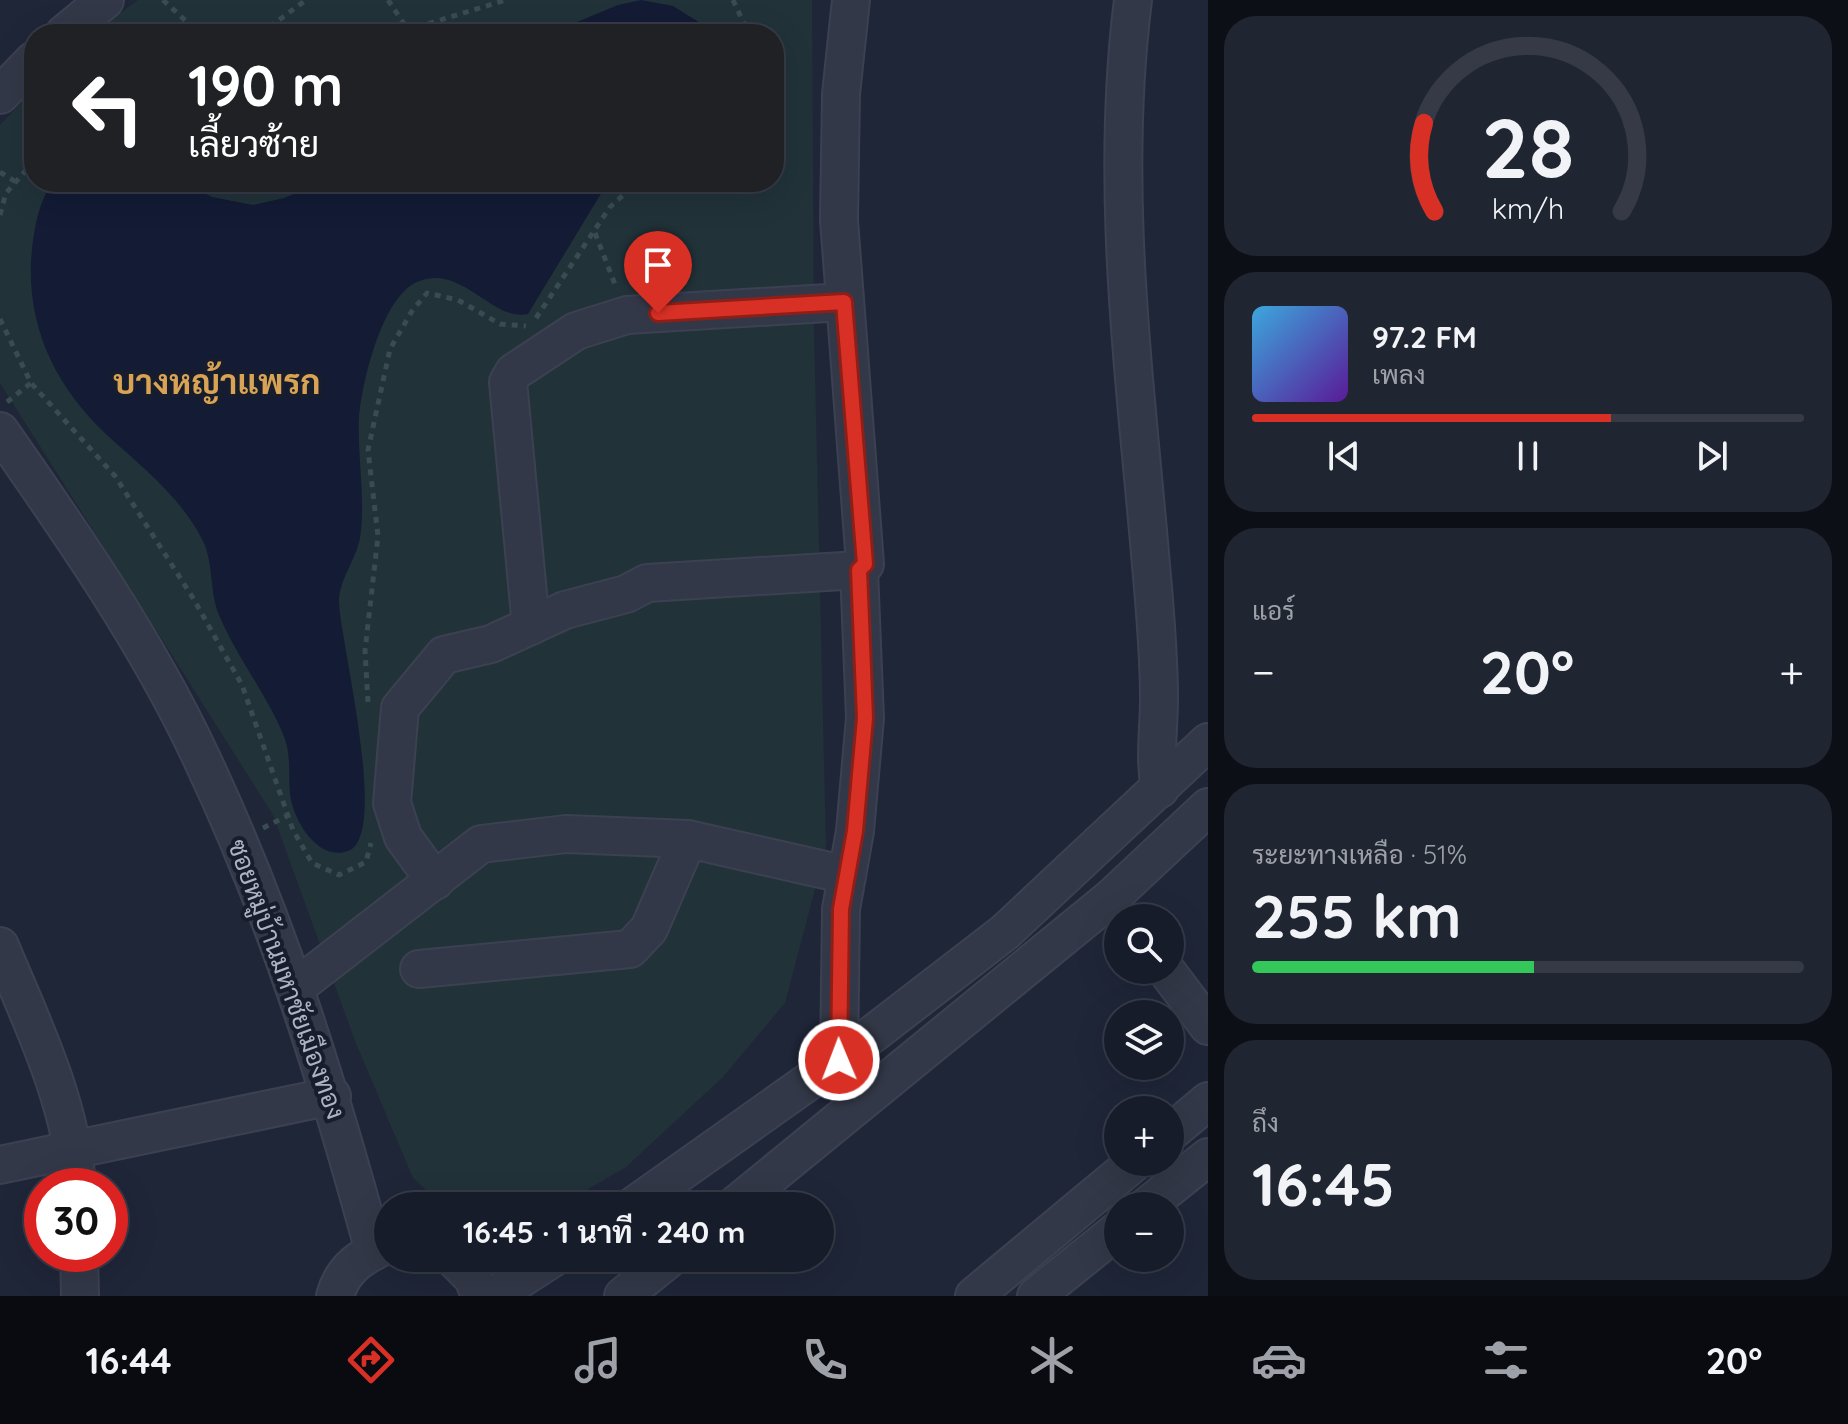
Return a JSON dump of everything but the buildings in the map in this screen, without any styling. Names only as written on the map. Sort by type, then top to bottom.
[{"type":"street","points":[[76,24],[105,0]]},
{"type":"street","points":[[435,881],[403,837],[392,803],[400,708],[444,655],[491,644],[565,610],[626,594],[647,583],[859,570],[865,564],[839,220],[841,125],[851,0]]},
{"type":"street","points":[[1133,0],[1124,103],[1123,192],[1135,420],[1156,639],[1159,701],[1155,748],[1160,789]]},
{"type":"street","points":[[0,95],[24,70]]},
{"type":"street","points":[[531,626],[508,382],[514,372],[576,331],[627,315],[844,302]]},
{"type":"street","name":"ซอยหมู่บ้านมหาชัยเมืองทอง","points":[[0,431],[93,571],[199,753],[263,896],[374,1225]]},
{"type":"street","points":[[839,1060],[839,966],[865,718],[859,570]]},
{"type":"street","points":[[653,1192],[839,1060],[1005,932],[1208,742]]},
{"type":"street","points":[[1123,904],[1208,807]]},
{"type":"street","points":[[295,988],[481,844],[566,834],[688,839],[847,875]]},
{"type":"street","points":[[419,969],[630,949],[649,929],[688,839]]},
{"type":"street","points":[[1083,861],[1116,904]]},
{"type":"street","points":[[752,1192],[1104,920]]},
{"type":"street","points":[[0,946],[46,1056],[75,1151],[76,1168]]},
{"type":"street","points":[[1176,984],[1208,1026]]},
{"type":"street","points":[[0,1165],[332,1096]]},
{"type":"street","points":[[1184,1121],[1208,1101]]},
{"type":"street","points":[[1164,1192],[1208,1157]]},
{"type":"street","points":[[974,1296],[1118,1176]]},
{"type":"street","points":[[1036,1296],[1104,1241]]},
{"type":"street","name":"ซอยหมู่บ้านมหาชัยเมืองทอง","points":[[335,1296],[339,1282],[356,1261],[374,1251]]},
{"type":"street","points":[[79,1272],[80,1296]]},
{"type":"street","points":[[467,1272],[473,1278],[480,1296]]},
{"type":"street","points":[[494,1296],[531,1272]]},
{"type":"street","points":[[623,1296],[653,1272]]},
{"type":"path","points":[[163,0],[189,24]]},
{"type":"path","points":[[274,24],[306,0]]},
{"type":"path","points":[[388,0],[404,24]]},
{"type":"path","points":[[428,24],[506,0]]},
{"type":"path","points":[[733,0],[744,24]]},
{"type":"path","points":[[0,172],[16,182]]},
{"type":"path","points":[[0,215],[6,193],[24,173]]},
{"type":"path","points":[[369,713],[365,651],[378,536],[368,450],[390,349],[412,311],[427,293],[458,300],[500,324],[528,326],[545,308],[610,207],[627,192]]},
{"type":"path","points":[[595,232],[627,315]]},
{"type":"path","points":[[0,319],[31,383],[115,476],[193,598],[242,685],[293,830],[312,863],[339,875],[366,862],[373,834]]},
{"type":"path","points":[[0,407],[31,383]]},
{"type":"shaded area","points":[[138,0],[812,0],[814,330],[826,847],[785,1003],[722,1078],[626,1167],[583,1192],[428,1192],[413,1178],[355,1041],[273,815],[0,383],[0,125],[24,100],[24,192],[784,192],[784,24],[105,24]]},
{"type":"water","points":[[641,0],[673,6],[702,24],[572,24],[618,5]]},
{"type":"water","points":[[47,192],[202,192],[212,197],[253,205],[299,192],[602,192],[528,314],[502,310],[462,285],[433,278],[417,282],[405,291],[394,304],[376,342],[364,383],[359,417],[360,538],[342,585],[339,602],[364,776],[360,838],[348,851],[337,853],[326,850],[301,826],[290,794],[286,742],[219,615],[206,550],[194,525],[160,484],[89,417],[60,378],[49,357],[31,287],[31,261],[40,210]]},
{"type":"district","name":"บางหญ้าแพรก","points":[[217,381]]},
{"type":"route","points":[[658,313],[844,302],[865,564],[859,570],[865,718],[855,831],[841,909],[839,1060]]}]
